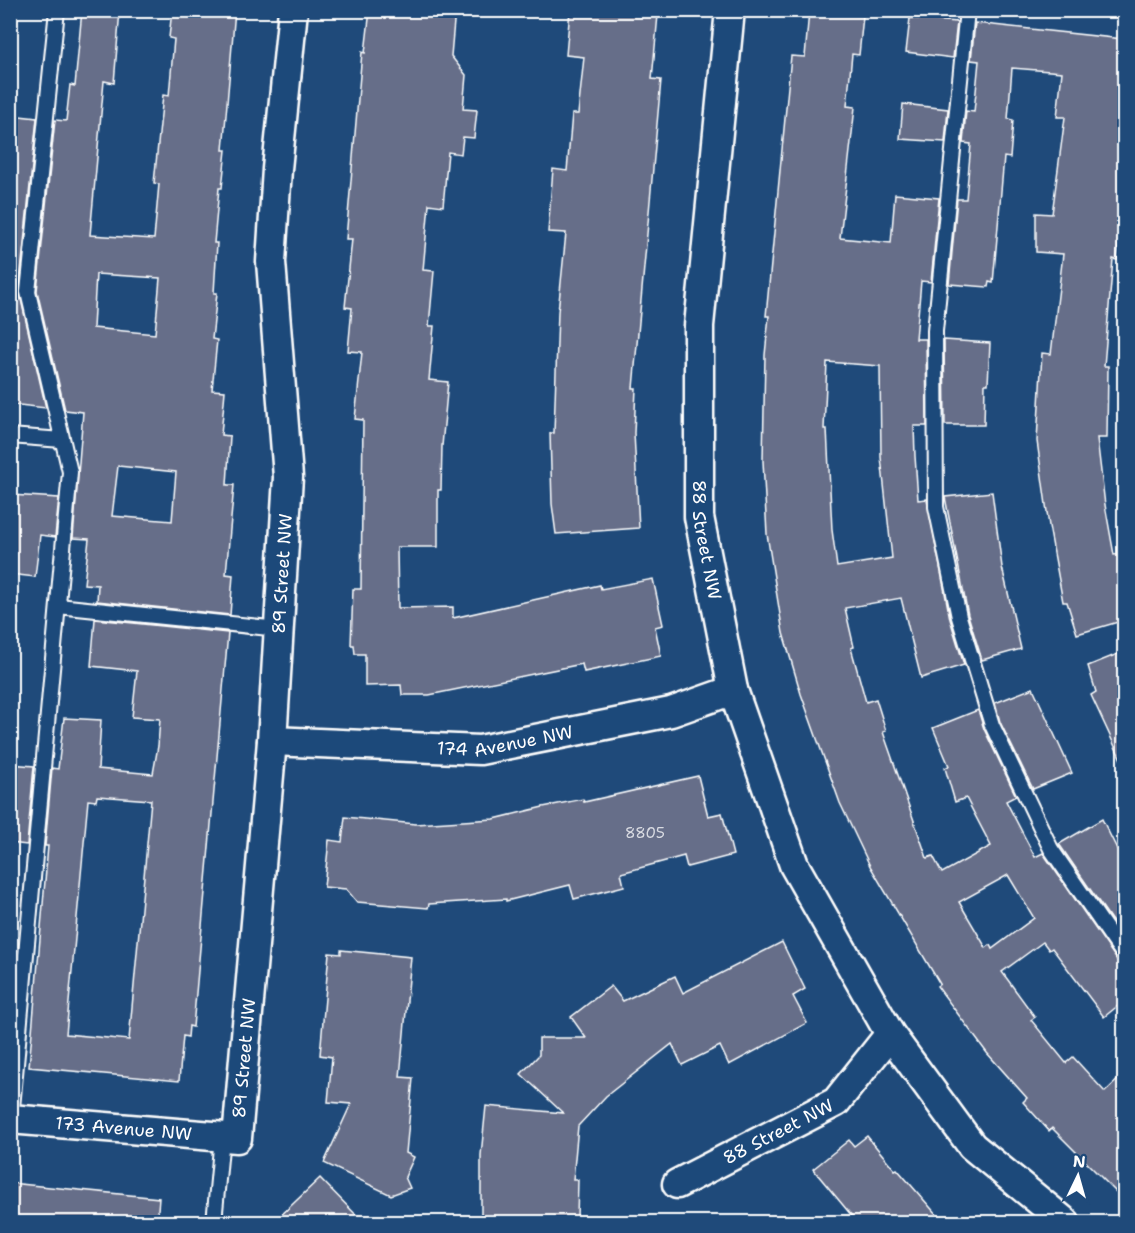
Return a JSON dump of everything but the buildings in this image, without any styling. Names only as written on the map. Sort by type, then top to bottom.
[{"type":"street","name":"89 Street NW","points":[[230,1137],[272,741],[288,477],[271,262],[277,169],[294,10]]},
{"type":"street","name":"88 Street NW","points":[[730,10],[699,326],[699,517],[733,690],[794,865],[890,1034],[972,1146],[1065,1222]]},
{"type":"street","name":"174 Avenue NW","points":[[272,741],[480,750],[671,712],[733,690]]},
{"type":"street","name":"88 Street NW","points":[[677,1184],[836,1102],[890,1034]]},
{"type":"street","name":"173 Avenue NW","points":[[11,1119],[230,1137]]},
{"type":"lane","points":[[11,1119],[70,472],[28,292],[57,10]]},
{"type":"lane","points":[[967,10],[935,331],[936,507],[959,617],[992,725],[1051,849],[1125,955]]},
{"type":"lane","points":[[10,436],[62,440]]},
{"type":"lane","points":[[58,606],[279,629]]},
{"type":"lane","points":[[214,1222],[230,1137]]}]
